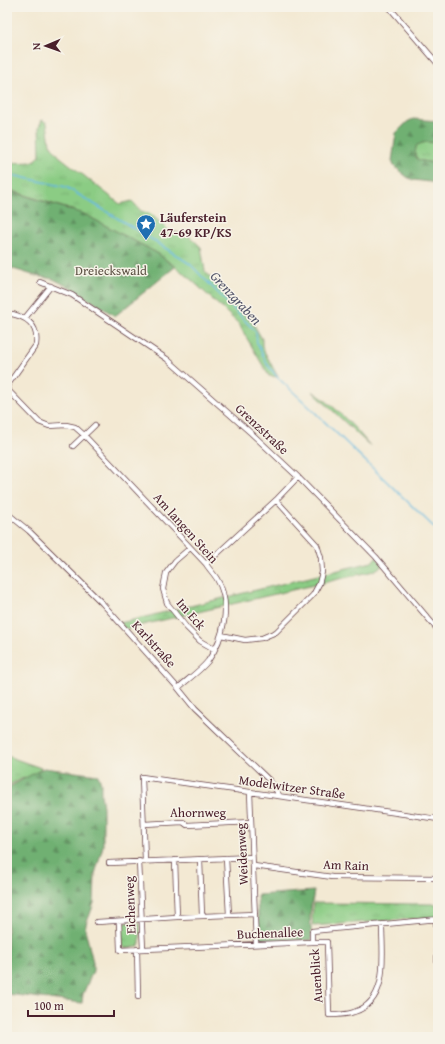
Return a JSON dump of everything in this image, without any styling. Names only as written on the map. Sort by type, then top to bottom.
[{"type":"street","points":[[389,7],[438,64]]},
{"type":"street","name":"Grenzstraße","points":[[40,282],[72,295],[168,359],[256,437],[298,477],[376,558],[438,630]]},
{"type":"street","points":[[25,318],[52,286]]},
{"type":"street","points":[[7,313],[25,318],[36,329],[38,338],[36,346],[7,387]]},
{"type":"street","name":"Am langen Stein","points":[[7,387],[39,422],[49,426],[66,425],[75,427],[84,435],[206,564],[217,580],[224,596],[225,616],[222,635],[208,661],[178,688]]},
{"type":"street","points":[[74,446],[95,425]]},
{"type":"street","points":[[206,564],[276,500],[298,477]]},
{"type":"street","points":[[222,635],[244,640],[262,638],[276,632],[313,595],[319,584],[322,572],[321,558],[317,545],[276,500]]},
{"type":"street","name":"Karlstraße","points":[[7,513],[29,531],[102,603],[195,709],[271,782],[279,795]]},
{"type":"street","name":"Im Eck","points":[[190,548],[175,561],[166,573],[163,589],[167,603],[187,628],[200,641],[214,649]]},
{"type":"street","name":"Modelwitzer Straße","points":[[142,776],[438,819]]},
{"type":"street","name":"Eichenweg","points":[[142,776],[145,861]]},
{"type":"street","name":"Weidenweg","points":[[250,792],[256,944]]},
{"type":"street","name":"Ahornweg","points":[[144,824],[183,822],[186,825],[251,822]]},
{"type":"street","points":[[109,863],[252,856]]},
{"type":"street","points":[[226,858],[229,915]]},
{"type":"street","points":[[200,859],[202,916]]},
{"type":"street","points":[[175,860],[177,917]]},
{"type":"street","name":"Eichenweg","points":[[139,861],[142,949]]},
{"type":"street","name":"Am Rain","points":[[254,866],[332,877],[438,878]]},
{"type":"street","points":[[97,922],[256,914]]},
{"type":"street","points":[[437,919],[438,987]]},
{"type":"street","name":"Buchenallee","points":[[119,921],[120,950],[312,942],[312,931],[437,919]]},
{"type":"street","name":"Auenblick","points":[[312,942],[327,942],[329,1015],[342,1015],[355,1012],[370,1003],[378,992],[383,974],[382,925]]},
{"type":"street","name":"Eichenweg","points":[[137,949],[138,997]]},
{"type":"green space","points":[[413,119],[438,121],[438,143],[426,142],[417,145],[415,152],[418,160],[438,164],[438,183],[413,180],[394,166],[392,161],[396,133],[407,122]]},
{"type":"green space","points":[[42,120],[47,123],[50,144],[59,156],[120,204],[132,201],[141,211],[151,214],[168,230],[189,236],[201,247],[205,271],[254,325],[262,339],[262,347],[278,377],[269,376],[238,323],[186,275],[157,253],[84,214],[7,189],[7,163],[33,162],[40,156],[39,127]]},
{"type":"green space","points":[[422,142],[438,143],[438,164],[418,160],[415,154],[416,148],[417,144]]},
{"type":"green space","name":"Dreieckswald","points":[[7,190],[84,214],[157,253],[175,267],[115,316],[71,288],[53,279],[36,276],[7,267]]},
{"type":"green space","points":[[312,391],[328,402],[343,416],[371,447]]},
{"type":"green space","points":[[376,557],[383,565],[374,571],[125,629],[120,623],[372,562]]},
{"type":"green space","points":[[7,756],[41,768],[40,774],[21,779],[7,786]]},
{"type":"green space","points":[[44,768],[98,775],[101,783],[103,807],[103,846],[95,874],[94,903],[85,929],[93,962],[93,971],[83,994],[82,1003],[7,994],[7,788]]},
{"type":"green space","points":[[314,891],[310,916],[312,940],[262,941],[259,937],[257,895]]},
{"type":"green space","points":[[314,903],[438,904],[438,917],[313,926],[312,916]]},
{"type":"green space","points":[[137,922],[140,924],[140,943],[138,947],[124,948],[122,945],[121,925],[124,923]]},
{"type":"waterway","name":"Grenzgraben","points":[[7,174],[66,187],[190,264],[256,332],[257,343],[267,364],[278,378],[438,531]]},
{"type":"place","name":"Läuferstein 47-69 KP/KS","points":[[146,241]]}]
